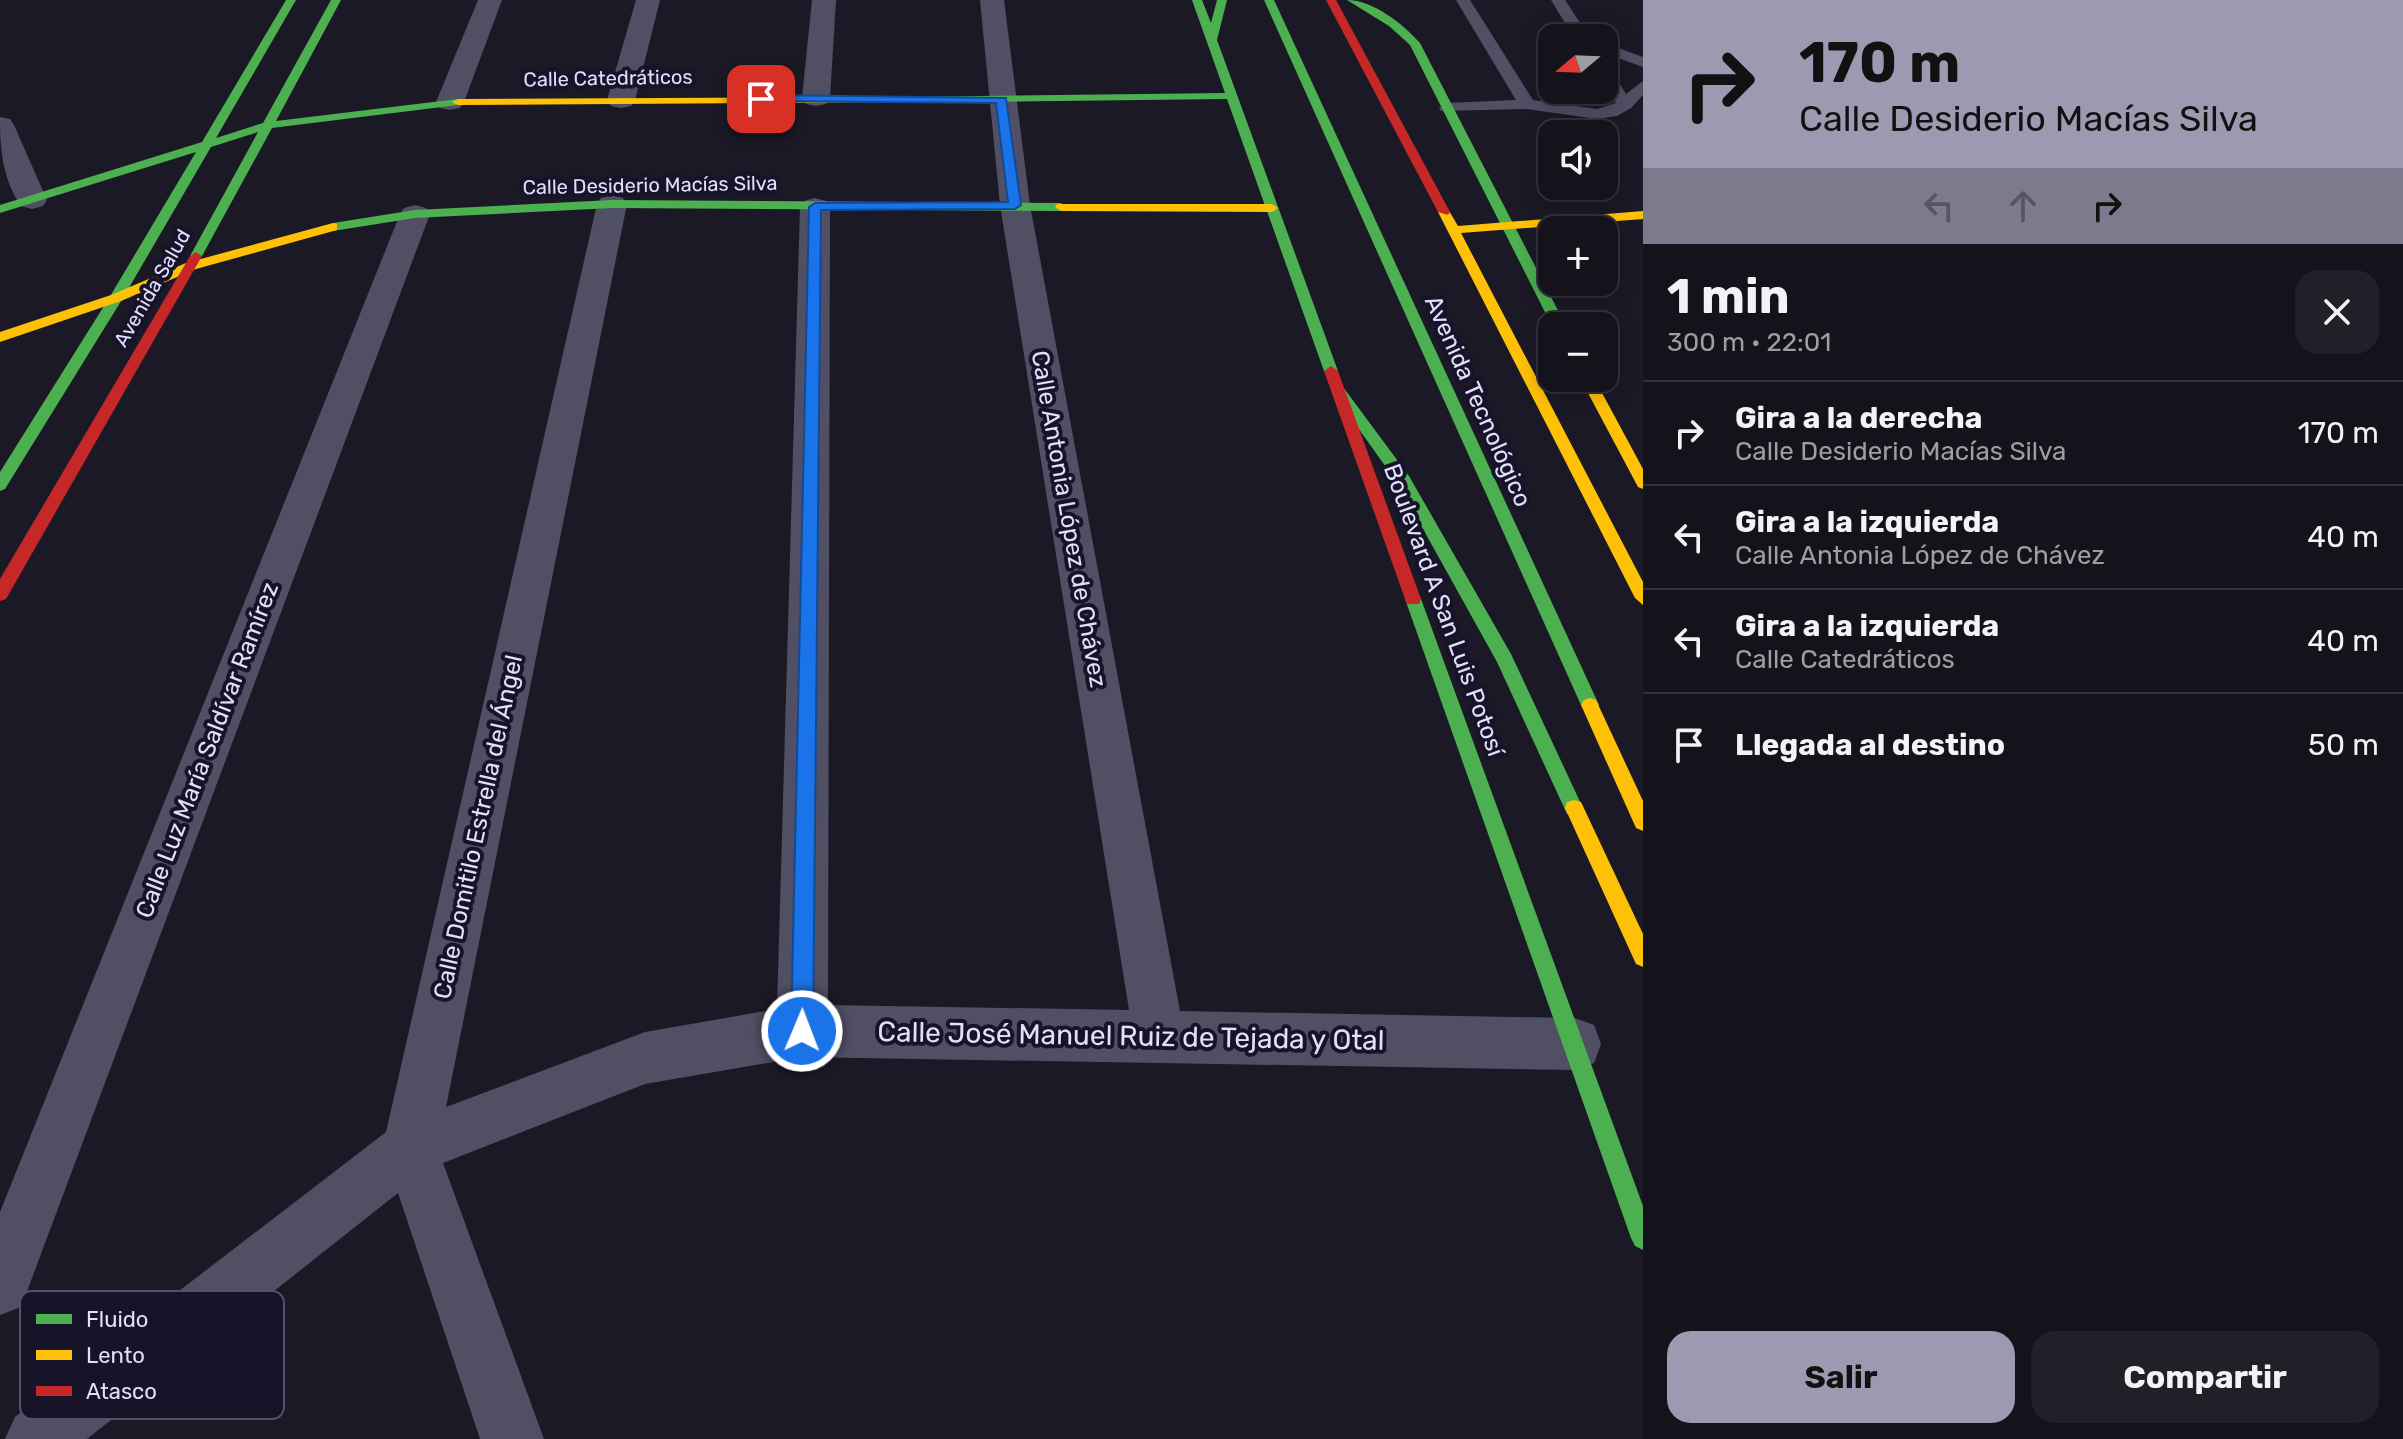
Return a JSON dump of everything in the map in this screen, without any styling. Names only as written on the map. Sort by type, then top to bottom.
[{"type":"main road","name":"Avenida Salud","points":[[0,485],[209,143],[291,0]]},
{"type":"main road","name":"Avenida Salud","points":[[0,594],[191,266],[336,0]]},
{"type":"main road","name":"Boulevard A San Luis Potosí","points":[[1197,0],[1643,1238]]},
{"type":"main road","points":[[1211,41],[1222,0]]},
{"type":"main road","name":"Avenida Tecnológico","points":[[1269,0],[1643,822]]},
{"type":"main road","name":"Avenida Tecnológico","points":[[1331,0],[1454,230],[1643,598]]},
{"type":"main road","points":[[1352,0],[1393,24],[1415,43],[1506,228],[1551,312]]},
{"type":"main road","name":"Calle Catedráticos","points":[[0,209],[269,125],[450,102],[1231,96]]},
{"type":"main road","name":"Calle Desiderio Macías Silva","points":[[0,337],[116,298],[191,266],[322,229],[415,214],[612,204],[1272,208]]},
{"type":"main road","points":[[1454,230],[1643,215]]},
{"type":"main road","points":[[1338,390],[1404,480],[1505,659],[1643,957]]},
{"type":"main road","points":[[1594,392],[1643,483]]},
{"type":"street","points":[[450,102],[490,0]]},
{"type":"street","points":[[621,100],[648,0]]},
{"type":"street","points":[[816,98],[824,0]]},
{"type":"street","name":"Calle Antonia López de Chávez","points":[[992,0],[1015,205],[1159,1037]]},
{"type":"street","points":[[0,125],[32,200]]},
{"type":"street","name":"Calle Domitilo Estrella del Ángel","points":[[410,1148],[612,204]]},
{"type":"street","points":[[802,1031],[815,207]]},
{"type":"street","name":"Calle Luz María Saldívar Ramírez","points":[[0,1286],[415,214]]},
{"type":"street","name":"Calle José Manuel Ruiz de Tejada y Otal","points":[[227,1291],[410,1148],[645,1058],[802,1031],[1575,1044]]},
{"type":"street","points":[[410,1148],[512,1439]]},
{"type":"street","name":"Calle José Manuel Ruiz de Tejada y Otal","points":[[37,1439],[63,1419]]},
{"type":"lane","points":[[1463,0],[1527,104]]},
{"type":"lane","points":[[1558,0],[1573,24]]},
{"type":"lane","points":[[1618,53],[1643,62]]},
{"type":"lane","points":[[1447,108],[1527,104],[1597,114],[1625,105],[1643,86]]},
{"type":"lane","points":[[1618,94],[1625,105]]},
{"type":"traffic: fast","points":[[0,485],[116,298],[291,0]]},
{"type":"traffic: fast","points":[[196,256],[336,0]]},
{"type":"traffic: fast","points":[[1197,0],[1331,371]]},
{"type":"traffic: fast","points":[[1211,41],[1222,0]]},
{"type":"traffic: fast","points":[[1269,0],[1590,705]]},
{"type":"traffic: fast","points":[[1352,0],[1393,24],[1415,43],[1552,312]]},
{"type":"traffic: fast","points":[[901,100],[1231,96]]},
{"type":"traffic: fast","points":[[0,209],[269,125],[458,102]]},
{"type":"traffic: fast","points":[[333,227],[415,214],[612,204],[1061,207]]},
{"type":"traffic: fast","points":[[1338,390],[1404,480],[1505,659],[1574,808]]},
{"type":"traffic: fast","points":[[1413,599],[1643,1238]]},
{"type":"traffic: slow","points":[[458,102],[901,100]]},
{"type":"traffic: slow","points":[[1061,207],[1272,208]]},
{"type":"traffic: slow","points":[[1444,212],[1643,598]]},
{"type":"traffic: slow","points":[[1454,230],[1643,215]]},
{"type":"traffic: slow","points":[[0,337],[116,298],[191,266],[333,227]]},
{"type":"traffic: slow","points":[[1594,392],[1643,483]]},
{"type":"traffic: slow","points":[[1590,705],[1643,822]]},
{"type":"traffic: slow","points":[[1574,808],[1643,957]]},
{"type":"traffic: jam","points":[[1331,0],[1444,212]]},
{"type":"traffic: jam","points":[[0,594],[196,256]]},
{"type":"traffic: jam","points":[[1331,371],[1413,599]]},
{"type":"route","points":[[761,99],[1002,100],[1015,205],[815,207],[802,1031]]}]
